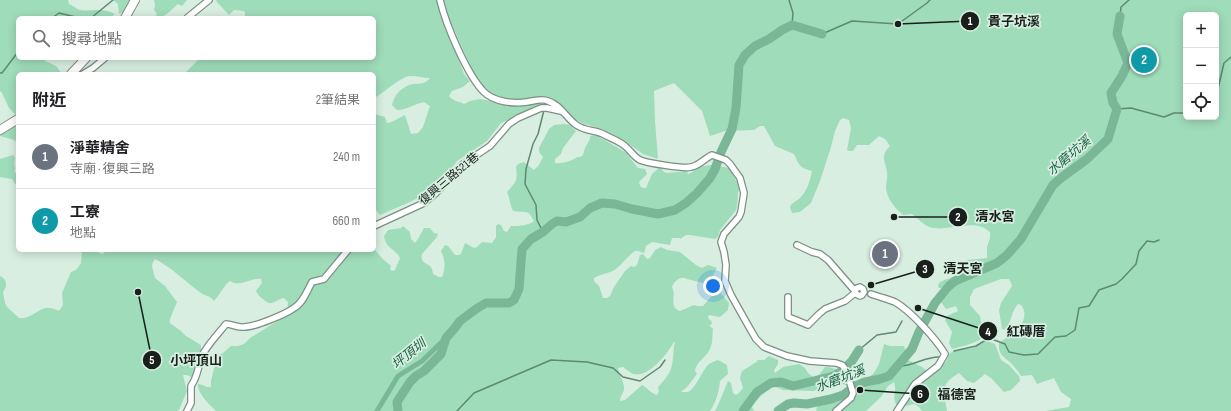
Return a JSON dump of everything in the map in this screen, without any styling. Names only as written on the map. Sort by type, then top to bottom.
[{"type":"street","points":[[126,16],[135,0]]},
{"type":"street","points":[[189,16],[209,0]]},
{"type":"street","points":[[440,0],[460,52],[475,80],[485,93],[493,98],[518,103],[547,100],[557,105],[561,111],[576,125],[589,131],[601,133],[624,145],[640,160],[677,167],[691,167],[697,165],[712,155],[726,160],[730,164],[740,178],[744,193],[739,217],[724,234],[721,242],[726,265],[725,281],[738,308],[756,339],[764,347],[787,356],[810,361],[836,363],[844,368],[853,393],[851,398],[836,411]]},
{"type":"street","points":[[73,72],[84,60]]},
{"type":"street","points":[[86,72],[103,60]]},
{"type":"street","name":"復興三路521巷","points":[[376,225],[424,203],[435,194],[463,164],[490,146],[509,124],[518,118],[541,108],[561,111]]},
{"type":"street","points":[[0,130],[16,120]]},
{"type":"street","points":[[788,297],[788,317],[808,325],[819,314],[845,301],[855,292],[828,260],[820,254],[797,245]]},
{"type":"street","points":[[187,411],[191,403],[190,386],[195,381],[203,356],[208,345],[226,324],[243,328],[272,319],[295,308],[302,301],[312,282],[324,279],[346,252]]},
{"type":"street","points":[[871,294],[894,302],[903,308],[922,326],[945,354],[938,366],[916,384],[897,411]]},
{"type":"green space","points":[[0,0],[68,0],[69,4],[80,10],[101,10],[115,14],[112,16],[16,16],[16,60],[46,60],[45,61],[56,66],[60,72],[16,72],[16,115],[9,108],[1,91],[0,92]]},
{"type":"green space","points":[[113,0],[136,0],[124,12],[119,14],[118,4]]},
{"type":"green space","points":[[154,0],[187,0],[182,6],[178,4],[163,16],[156,16],[157,14],[154,10]]},
{"type":"green space","points":[[216,0],[439,0],[445,24],[464,74],[470,81],[463,87],[452,91],[449,96],[464,104],[480,99],[520,105],[540,103],[540,106],[501,123],[487,141],[457,161],[427,193],[380,215],[376,210],[376,115],[385,117],[387,123],[405,115],[411,134],[418,133],[423,127],[430,106],[424,102],[397,110],[392,105],[397,94],[402,89],[409,85],[424,83],[430,78],[413,76],[406,77],[376,97],[376,72],[186,72],[198,60],[376,60],[376,16],[245,16],[244,11],[234,10],[229,15]]},
{"type":"green space","points":[[443,0],[1231,0],[1231,411],[1045,411],[1069,407],[1071,399],[1061,392],[1054,378],[1037,384],[1032,375],[1021,376],[1013,365],[1000,352],[999,343],[1014,333],[1024,319],[1023,308],[1018,304],[1013,312],[1007,330],[1002,329],[999,310],[1001,303],[1012,286],[1009,279],[1001,279],[974,289],[970,297],[970,305],[980,316],[981,322],[989,326],[988,331],[986,336],[975,342],[952,349],[949,343],[952,332],[945,320],[949,315],[958,311],[956,306],[946,309],[941,302],[951,291],[951,289],[939,288],[938,285],[940,282],[960,274],[967,260],[987,258],[987,247],[990,232],[983,228],[969,225],[945,228],[929,227],[912,214],[903,215],[892,203],[886,188],[887,174],[884,155],[890,146],[885,139],[879,136],[869,145],[857,145],[853,151],[847,150],[851,128],[849,120],[843,118],[840,120],[835,131],[820,181],[811,203],[800,212],[792,213],[790,207],[805,192],[812,171],[800,166],[794,154],[775,146],[764,126],[760,126],[754,130],[725,131],[710,136],[702,111],[674,83],[654,91],[658,159],[643,154],[629,144],[602,129],[582,123],[566,113],[558,104],[549,98],[522,101],[496,96],[487,92],[474,73],[446,11]]},
{"type":"green space","points":[[16,124],[16,142],[0,136],[0,130]]},
{"type":"green space","points":[[564,124],[570,125],[576,131],[563,148],[561,154],[555,159],[555,163],[573,160],[583,155],[590,136],[596,135],[625,152],[638,168],[645,169],[647,174],[639,182],[640,186],[643,188],[646,188],[652,174],[660,167],[667,173],[687,171],[688,174],[699,167],[716,164],[685,200],[690,198],[699,190],[719,166],[729,168],[740,187],[736,210],[720,230],[718,237],[715,239],[686,235],[680,239],[672,238],[670,245],[652,242],[646,246],[644,253],[635,251],[614,270],[594,278],[594,281],[599,286],[603,298],[607,298],[610,296],[614,287],[625,271],[631,266],[634,267],[637,265],[640,255],[643,254],[647,259],[650,258],[655,250],[661,247],[667,250],[680,252],[702,268],[708,265],[717,268],[712,277],[711,284],[680,278],[672,287],[674,294],[674,307],[680,311],[694,305],[703,306],[718,287],[718,290],[729,303],[728,310],[720,317],[709,315],[708,318],[712,322],[711,325],[709,325],[713,329],[710,350],[696,367],[695,371],[697,374],[681,392],[688,392],[694,387],[710,363],[718,360],[727,365],[728,374],[720,381],[717,397],[710,411],[216,411],[202,395],[198,384],[211,387],[217,356],[231,346],[244,344],[250,338],[284,317],[287,313],[288,302],[284,298],[273,303],[266,302],[256,291],[262,283],[261,279],[253,279],[242,283],[234,283],[230,281],[225,285],[214,301],[201,293],[167,266],[155,259],[152,266],[155,278],[165,286],[177,302],[170,319],[170,323],[186,336],[201,345],[201,355],[198,358],[195,375],[191,377],[183,375],[187,391],[179,410],[0,411],[0,276],[6,283],[6,287],[3,292],[7,307],[19,318],[23,318],[46,308],[59,311],[63,305],[62,293],[71,272],[76,270],[81,263],[82,252],[98,252],[102,254],[104,252],[376,251],[391,266],[390,269],[392,271],[395,270],[400,258],[396,252],[388,246],[384,236],[388,230],[401,228],[403,226],[410,232],[411,239],[415,243],[424,228],[430,228],[434,233],[438,234],[422,254],[422,260],[431,267],[433,274],[442,277],[444,264],[441,251],[445,245],[448,246],[455,255],[459,255],[461,254],[465,243],[474,248],[482,242],[492,243],[496,237],[496,226],[498,224],[501,225],[504,231],[507,232],[511,226],[526,225],[534,221],[529,213],[513,211],[507,192],[516,181],[516,167],[518,164],[524,162],[534,170],[539,165],[543,157],[539,152],[539,148],[549,129],[554,125]],"holes":[[[675,342],[672,367],[658,387],[659,391],[657,395],[642,385],[625,400],[620,401],[624,388],[618,368],[623,367],[633,374],[645,372],[657,364]]]},
{"type":"green space","points":[[13,155],[15,158],[14,173],[16,172],[16,185],[12,179],[0,177],[0,159]]},
{"type":"green space","points":[[987,341],[995,344],[1001,360],[1009,365],[1019,376],[1020,381],[1011,390],[1004,392],[991,378],[985,374],[974,383],[967,381],[959,373],[948,381],[944,389],[947,411],[922,411],[914,404],[902,407],[896,404],[894,398],[894,382],[888,386],[881,397],[866,411],[816,411],[817,407],[830,395],[850,393],[852,397],[864,390],[868,378],[874,373],[879,364],[884,344],[890,346],[904,346],[908,360],[927,371],[935,371],[946,362],[950,353],[956,350],[973,348]]},
{"type":"green space","points":[[769,356],[778,360],[778,364],[774,370],[775,373],[783,367],[799,364],[813,377],[819,375],[825,367],[829,367],[842,374],[847,385],[830,383],[814,391],[783,390],[772,387],[756,401],[752,407],[754,411],[715,411],[728,381],[731,383],[733,393],[736,395],[743,388],[740,378],[742,371],[758,361],[756,360],[764,360]]},
{"type":"waterway","points":[[93,16],[113,0]]},
{"type":"waterway","points":[[789,0],[793,13],[792,25]]},
{"type":"waterway","points":[[822,34],[852,21],[898,24],[930,0]]},
{"type":"waterway","points":[[1120,16],[1121,7],[1129,0]]},
{"type":"waterway","points":[[55,16],[59,13],[72,16]]},
{"type":"waterway","name":"水磨坑溪","points":[[778,411],[788,404],[807,404],[831,399],[843,395],[855,386],[865,382],[889,376],[912,349],[919,332],[935,303],[949,286],[955,281],[997,263],[1007,255],[1021,239],[1053,185],[1087,159],[1108,139],[1117,109],[1113,103],[1111,93],[1128,63],[1117,34],[1120,16]]},
{"type":"waterway","points":[[398,411],[397,402],[410,382],[424,371],[441,354],[446,338],[460,321],[486,303],[509,303],[514,300],[519,289],[522,249],[531,239],[557,221],[566,222],[580,217],[590,208],[602,203],[615,204],[658,214],[675,210],[686,203],[710,178],[732,129],[736,108],[739,65],[745,55],[755,46],[792,25],[822,34]]},
{"type":"waterway","points":[[0,73],[2,73],[16,55]]},
{"type":"waterway","name":"水磨坑溪","points":[[1219,84],[1224,63],[1231,57]]},
{"type":"waterway","name":"水磨坑溪","points":[[1117,109],[1131,108],[1164,117],[1174,113],[1183,113]]},
{"type":"waterway","points":[[543,232],[537,220],[536,205],[525,184],[526,169],[533,144],[538,134],[544,110]]},
{"type":"waterway","points":[[954,351],[976,346],[989,338],[1005,344],[1009,352],[1024,355],[1038,354],[1055,337],[1066,336],[1075,330],[1079,308],[1089,306],[1099,290],[1116,284],[1122,279],[1136,264],[1139,251],[1147,241],[1154,242],[1159,240]]},
{"type":"waterway","points":[[859,350],[877,335],[896,332],[902,321]]},
{"type":"waterway","name":"坪頂圳","points":[[377,411],[398,376],[422,361],[446,338]]},
{"type":"waterway","points":[[743,411],[757,392],[771,383],[781,382],[793,386],[834,376],[842,371],[852,361],[859,350]]},
{"type":"waterway","points":[[898,366],[909,365],[929,358],[940,357]]},
{"type":"waterway","points":[[457,411],[474,393],[551,360],[587,362],[613,368],[623,377],[640,381],[660,367],[665,360]]},
{"type":"place","name":"貴子坑溪","points":[[898,24]]},
{"type":"place","name":"工寮","points":[[1144,60]]},
{"type":"place","name":"清水宮","points":[[894,217]]},
{"type":"place","name":"淨華精舍","points":[[885,254]]},
{"type":"place","name":"清天宮","points":[[871,285]]},
{"type":"place","name":"小坪頂山","points":[[138,292]]},
{"type":"place","name":"紅磚厝","points":[[918,308]]},
{"type":"place","name":"福德宮","points":[[860,390]]}]
